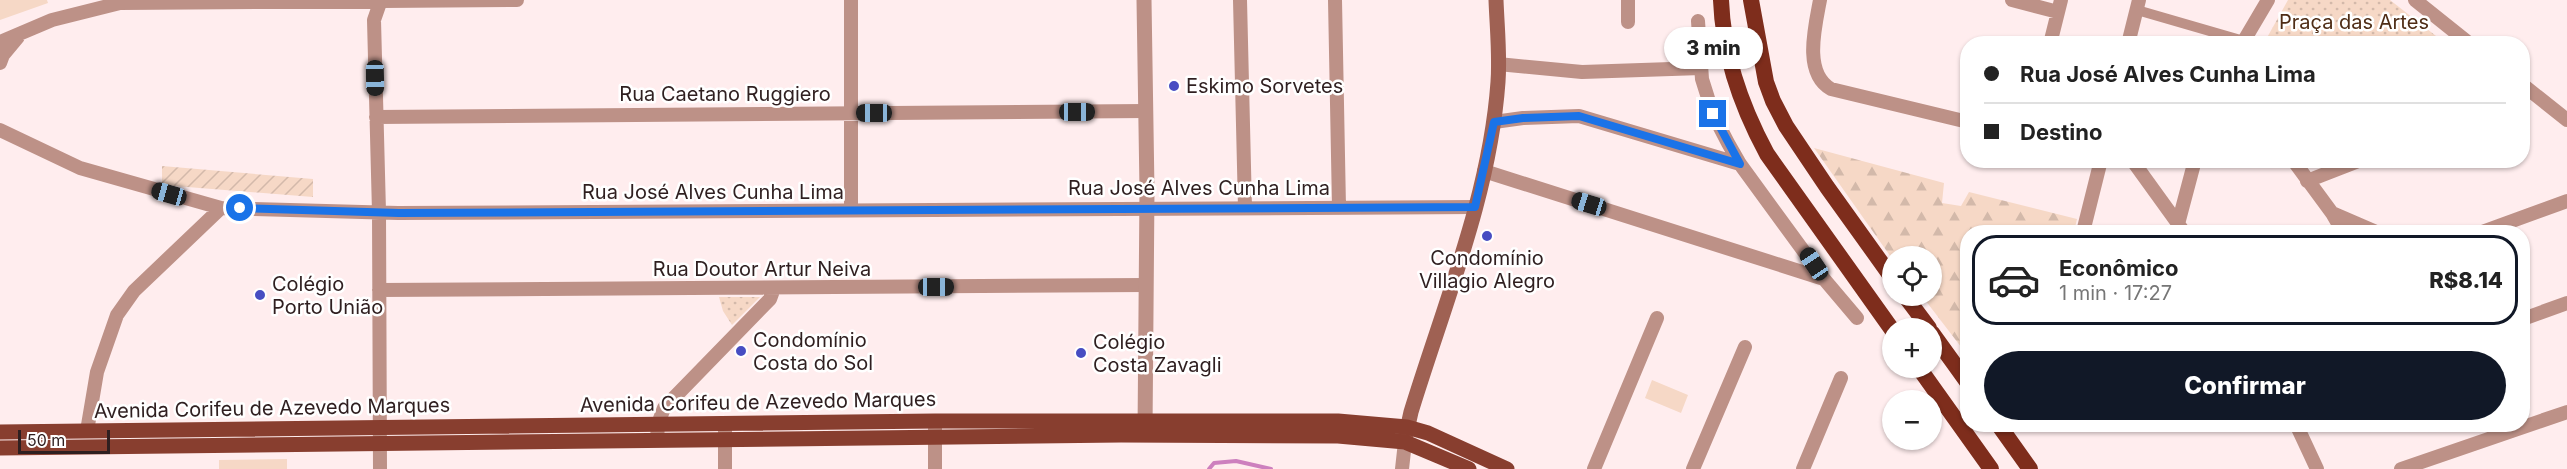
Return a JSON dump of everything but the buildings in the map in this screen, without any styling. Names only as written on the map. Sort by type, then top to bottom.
[{"type":"highway","points":[[1721,0],[1727,56],[1751,124],[1767,154],[1884,318]]},
{"type":"highway","points":[[1750,0],[1766,82],[1773,102],[1786,126],[1827,187],[1882,264]]},
{"type":"highway","points":[[1942,347],[1960,372]]},
{"type":"highway","points":[[1926,378],[1960,426]]},
{"type":"highway","points":[[1965,432],[1991,469]]},
{"type":"highway","points":[[2004,432],[2030,469]]},
{"type":"main road","points":[[1406,434],[1484,171],[1494,122],[1498,64],[1496,0]]},
{"type":"main road","name":"Avenida Corifeu de Azevedo Marques","points":[[0,447],[380,435],[1145,427],[1338,436],[1428,433],[1507,469]]},
{"type":"main road","points":[[0,447],[7,441],[83,438],[87,431]]},
{"type":"main road","name":"Avenida Corifeu de Azevedo Marques","points":[[0,432],[380,435]]},
{"type":"main road","name":"Avenida Corifeu de Azevedo Marques","points":[[1406,434],[1469,469]]},
{"type":"street","points":[[0,42],[52,20],[120,3],[517,0]]},
{"type":"street","points":[[850,0],[851,210]]},
{"type":"street","points":[[1144,0],[1145,427]]},
{"type":"street","points":[[1240,0],[1245,208]]},
{"type":"street","points":[[1335,0],[1339,207]]},
{"type":"street","points":[[1628,0],[1628,22]]},
{"type":"street","points":[[1820,0],[1814,56],[1815,69],[1821,82],[1831,89],[1960,120]]},
{"type":"street","points":[[2012,0],[2060,6],[2052,36]]},
{"type":"street","points":[[2247,36],[2268,0]]},
{"type":"street","points":[[2415,0],[2460,36]]},
{"type":"street","points":[[380,1],[374,20],[379,212],[380,469]]},
{"type":"street","points":[[2130,36],[2138,5],[2226,36]]},
{"type":"street","points":[[1698,21],[1702,79],[1713,114],[1740,164],[1824,279],[1857,318]]},
{"type":"street","points":[[0,63],[10,44],[24,32]]},
{"type":"street","points":[[1498,64],[1582,72],[1701,68]]},
{"type":"street","points":[[2530,95],[2567,120]]},
{"type":"street","name":"Rua Caetano Ruggiero","points":[[376,117],[1146,111]]},
{"type":"street","points":[[1494,122],[1523,118],[1579,116],[1740,164]]},
{"type":"street","name":"Rua José Alves Cunha Lima","points":[[0,130],[80,168],[220,208],[379,212],[1475,207]]},
{"type":"street","points":[[2086,225],[2099,168]]},
{"type":"street","points":[[2138,168],[2179,225]]},
{"type":"street","points":[[2182,225],[2193,168]]},
{"type":"street","points":[[2298,168],[2339,225]]},
{"type":"street","points":[[2307,181],[2340,168]]},
{"type":"street","points":[[1484,171],[1824,279]]},
{"type":"street","points":[[2501,225],[2567,201]]},
{"type":"street","points":[[87,431],[97,372],[117,315],[134,291],[220,208]]},
{"type":"street","points":[[2332,213],[2360,225]]},
{"type":"street","name":"Rua Doutor Artur Neiva","points":[[379,290],[1146,285]]},
{"type":"street","points":[[657,432],[664,408],[770,298],[774,288]]},
{"type":"street","points":[[2530,316],[2567,303]]},
{"type":"street","points":[[1594,469],[1657,318]]},
{"type":"street","points":[[1693,469],[1745,347]]},
{"type":"street","points":[[1803,469],[1841,378]]},
{"type":"street","points":[[2530,425],[2567,412]]},
{"type":"street","points":[[935,429],[935,469]]},
{"type":"street","points":[[725,431],[725,469]]},
{"type":"street","points":[[2300,432],[2317,469]]},
{"type":"street","points":[[2401,469],[2509,432]]},
{"type":"street","points":[[1402,469],[1406,434]]},
{"type":"green space","points":[[0,0],[47,0],[48,3],[0,20]]},
{"type":"green space","name":"Praça das Artes","points":[[2288,0],[2390,0],[2436,36],[2268,36]]},
{"type":"green space","points":[[1814,148],[1944,183],[1942,203],[1961,206],[1969,192],[2077,219],[2076,225],[1960,225],[1960,346],[1942,322],[1942,318],[1939,318],[1930,306],[1942,306],[1942,246],[1883,246]]},
{"type":"green space","points":[[162,166],[313,179],[313,197],[162,185]]},
{"type":"green space","points":[[719,297],[760,297],[732,325],[723,311]]},
{"type":"green space","points":[[1652,380],[1688,395],[1681,413],[1645,398]]},
{"type":"green space","points":[[287,459],[287,469],[219,469],[219,460]]},
{"type":"waterway","points":[[1209,469],[1214,463],[1236,461],[1271,469]]},
{"type":"place","name":"Eskimo Sorvetes","points":[[1174,86]]},
{"type":"place","name":"Condomínio Villagio Alegro","points":[[1487,236]]},
{"type":"place","name":"Colégio Porto União","points":[[260,295]]},
{"type":"place","name":"Condomínio Costa do Sol","points":[[741,351]]},
{"type":"place","name":"Colégio Costa Zavagli","points":[[1081,353]]},
{"type":"route","points":[[240,208],[399,213],[1475,207],[1494,122],[1523,118],[1579,116],[1672,146],[1740,164],[1713,114]]}]
